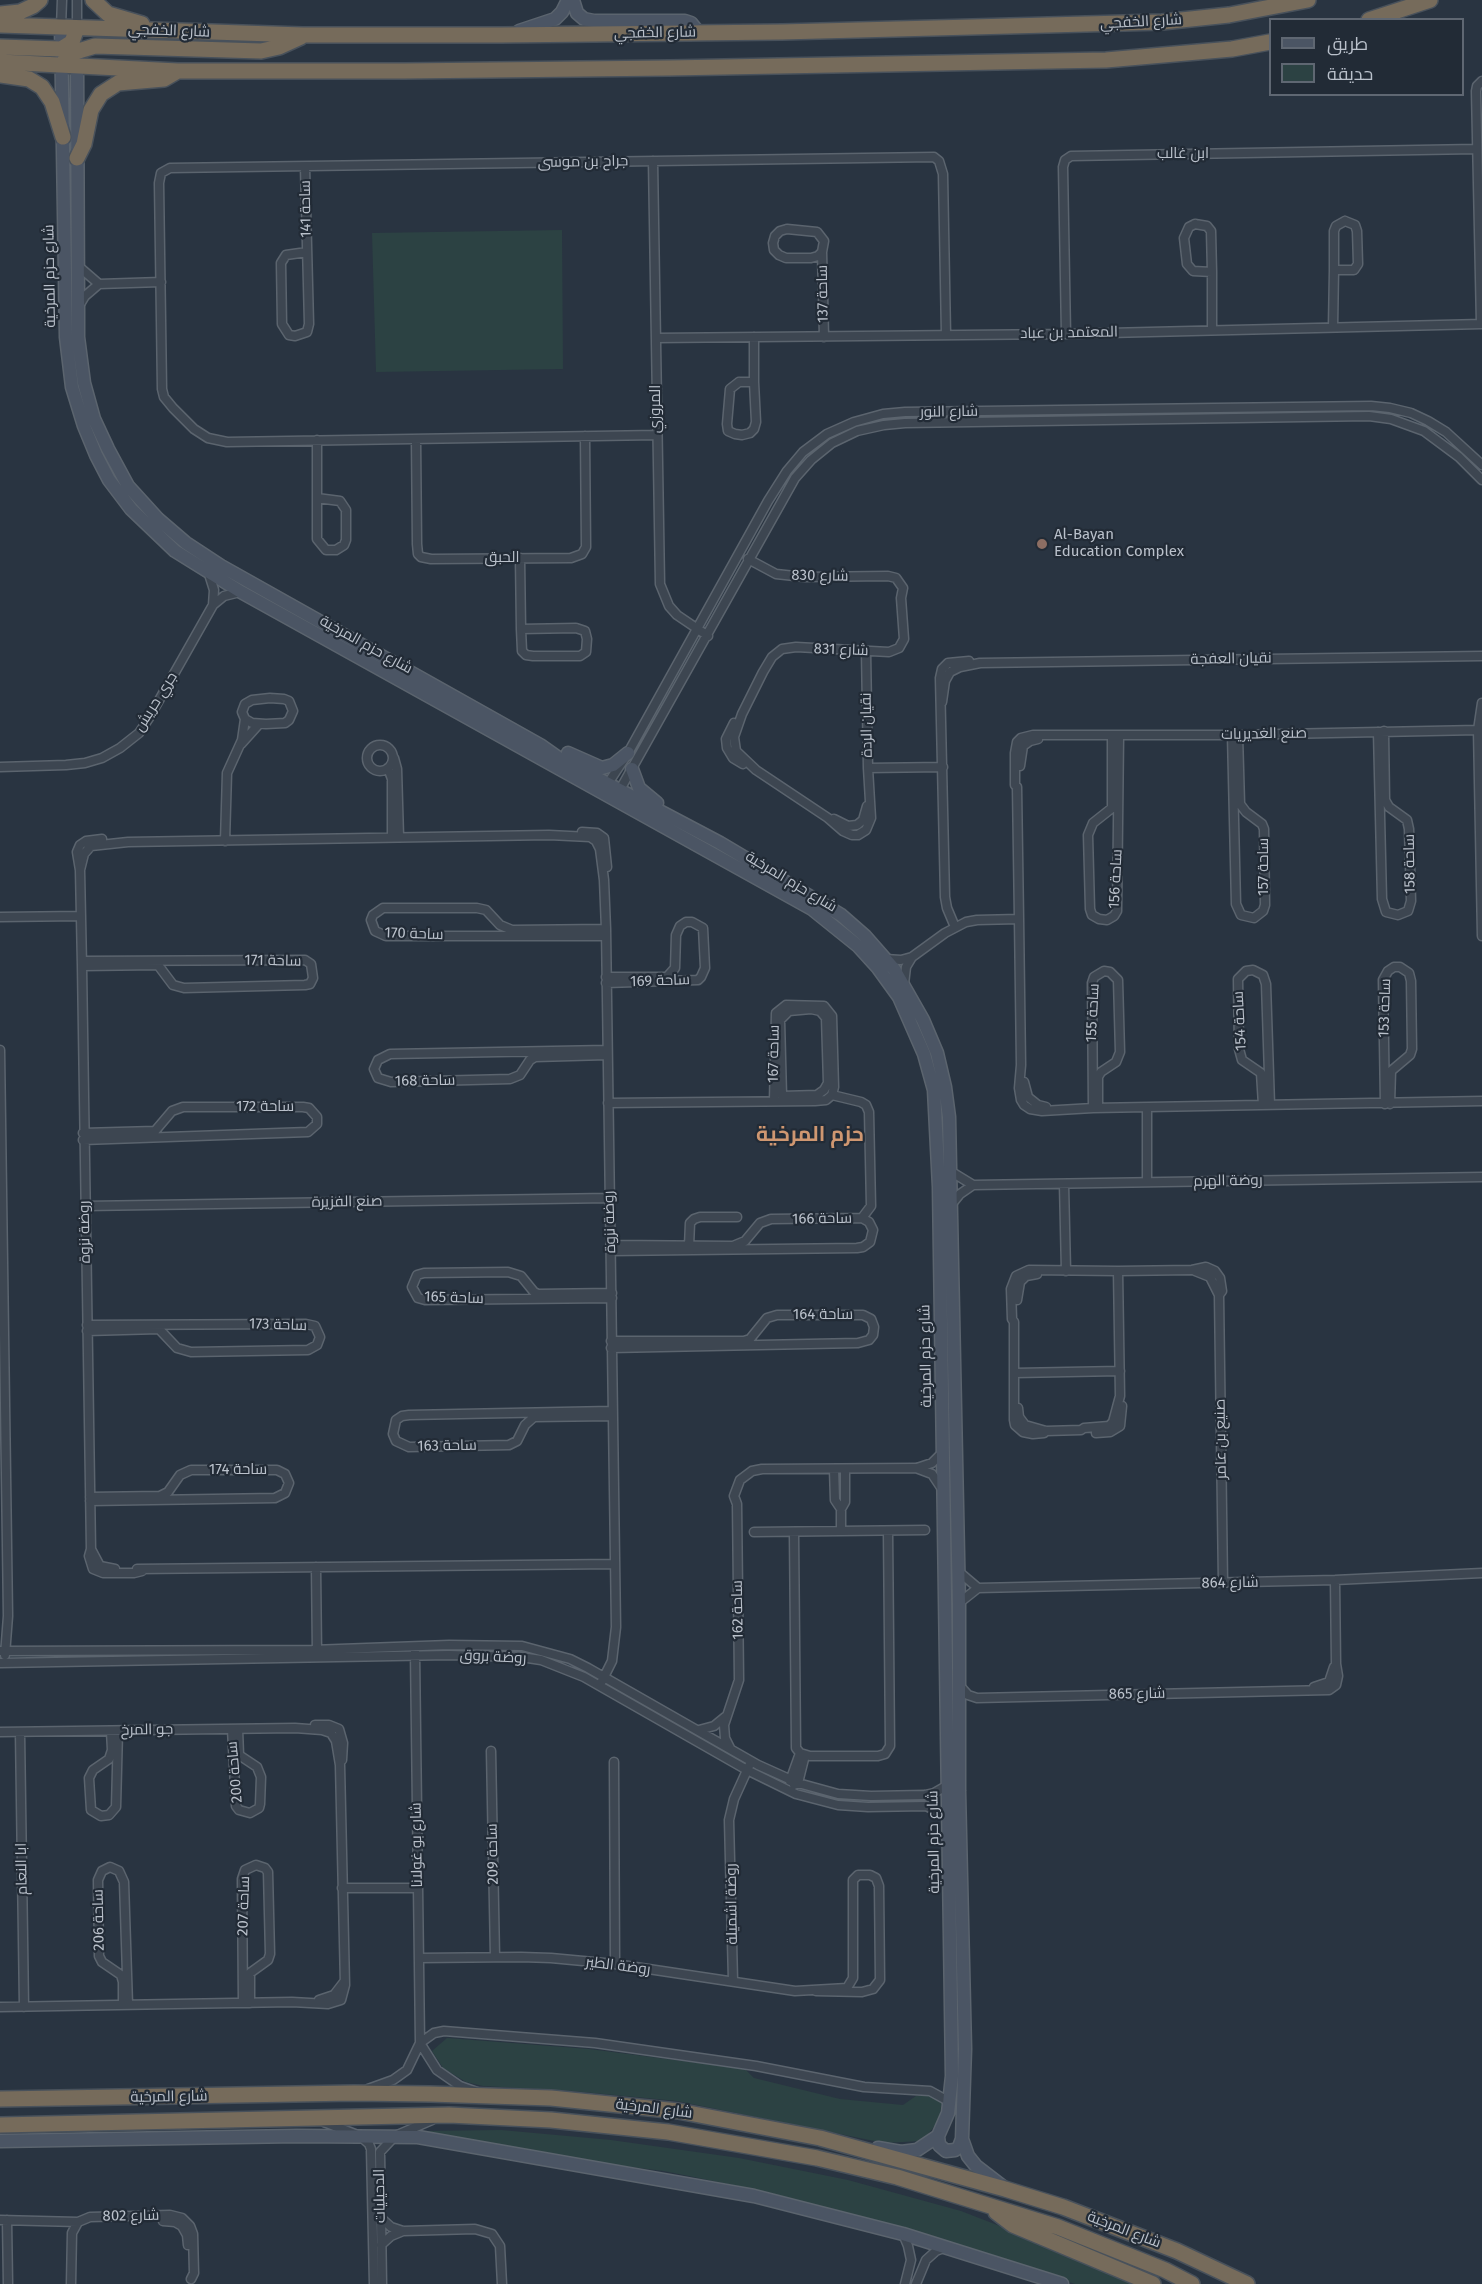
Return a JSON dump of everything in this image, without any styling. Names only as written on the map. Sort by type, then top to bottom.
[{"type":"highway","points":[[0,14],[20,12],[40,0]]},
{"type":"highway","points":[[93,0],[108,14],[142,24],[152,31]]},
{"type":"highway","name":"شارع الخفجي","points":[[0,24],[303,35],[699,33],[1162,22],[1229,15],[1308,0]]},
{"type":"highway","points":[[1375,18],[1430,0]]},
{"type":"highway","points":[[0,47],[61,49],[72,42],[77,27]]},
{"type":"highway","points":[[61,65],[77,50],[95,46],[261,51],[288,44],[303,35]]},
{"type":"highway","points":[[0,62],[178,71],[550,70],[1106,60],[1232,49],[1269,42]]},
{"type":"highway","points":[[77,158],[84,144],[91,110],[100,94],[118,83],[164,79],[178,71]]},
{"type":"highway","points":[[0,75],[29,79],[42,87],[52,102],[63,137]]},
{"type":"highway","name":"شارع المرخية","points":[[0,2099],[354,2093],[489,2096],[551,2098],[724,2118],[820,2138],[1063,2207],[1177,2251],[1247,2284]]},
{"type":"highway","name":"شارع المرخية","points":[[0,2125],[449,2115],[561,2121],[728,2141],[886,2174],[990,2205],[1091,2240],[1165,2270],[1192,2284]]},
{"type":"highway","points":[[990,2205],[998,2215],[1013,2224],[1153,2284]]},
{"type":"street","name":"شارع حزم المرخية","points":[[62,0],[66,337],[72,387],[84,426],[110,480],[131,509],[175,551],[209,574],[605,788],[812,909],[858,946],[878,968],[899,997],[913,1025],[934,1090],[937,1119],[952,2048],[950,2102],[946,2121],[938,2136]]},
{"type":"street","name":"شارع حزم المرخية","points":[[77,0],[77,265],[84,383],[94,419],[128,486],[158,519],[186,543],[220,566],[540,745],[605,788]]},
{"type":"street","points":[[501,35],[555,20],[568,0]]},
{"type":"street","points":[[573,0],[577,13],[594,21],[685,21],[692,23],[699,33]]},
{"type":"street","points":[[1481,324],[1476,91],[1482,81]]},
{"type":"street","name":"ابن غالب","points":[[1066,334],[1064,167],[1065,159],[1071,156],[1476,149]]},
{"type":"street","name":"جراح بن موسى","points":[[657,435],[215,440],[194,429],[164,397],[161,381],[159,183],[161,173],[170,168],[934,157],[939,161],[943,174],[946,335]]},
{"type":"street","name":"المروزي","points":[[653,161],[660,584],[669,606],[677,615],[708,636]]},
{"type":"street","name":"ساحة 141","points":[[305,167],[309,324],[307,332],[302,336],[288,335],[282,324],[280,263],[286,255],[307,252]]},
{"type":"street","points":[[1333,327],[1334,270],[1336,226],[1345,221],[1351,222],[1357,231],[1358,264],[1354,270],[1334,270]]},
{"type":"street","points":[[1212,272],[1193,271],[1187,264],[1184,238],[1189,227],[1196,224],[1207,226],[1211,231],[1212,272],[1212,329]]},
{"type":"street","name":"ساحة 137","points":[[822,252],[812,258],[786,258],[774,250],[773,243],[780,231],[811,230],[817,232],[824,241],[822,252],[824,337]]},
{"type":"street","points":[[77,265],[99,284]]},
{"type":"street","points":[[78,307],[85,296],[99,284],[161,282]]},
{"type":"street","name":"المعتمد بن عباد","points":[[656,338],[1066,334],[1481,324]]},
{"type":"street","points":[[754,337],[754,382],[754,429],[750,433],[735,434],[728,431],[730,389],[739,382],[754,382]]},
{"type":"street","name":"شارع النور","points":[[605,788],[628,753],[768,501],[787,471],[803,452],[827,434],[864,419],[905,412],[1335,406],[1390,408],[1412,413],[1446,432],[1482,465]]},
{"type":"street","points":[[1175,408],[1176,420]]},
{"type":"street","name":"شارع النور","points":[[617,795],[708,636],[748,558],[795,478],[811,460],[832,443],[857,431],[905,423],[1369,416],[1391,419],[1424,431],[1439,441],[1482,480]]},
{"type":"street","name":"الحبق","points":[[416,439],[418,554],[426,558],[571,558],[585,551],[586,543],[585,436]]},
{"type":"street","points":[[317,440],[317,498],[317,539],[326,550],[336,550],[344,545],[346,540],[346,510],[340,501],[317,498]]},
{"type":"street","points":[[520,558],[521,629],[522,651],[528,656],[580,656],[587,649],[587,635],[582,629],[521,629]]},
{"type":"street","name":"شارع 830","points":[[748,558],[776,574],[861,577],[891,582],[902,598],[904,639],[899,648],[889,652],[884,650]]},
{"type":"street","points":[[209,574],[214,590],[213,606]]},
{"type":"street","points":[[213,606],[224,596],[241,592]]},
{"type":"street","name":"جري حريش","points":[[0,767],[85,763],[102,758],[126,744],[139,733],[149,718],[213,606]]},
{"type":"street","name":"شارع 831","points":[[763,674],[780,655],[798,648],[884,650]]},
{"type":"street","name":"نقيان الردة","points":[[763,674],[742,714],[734,737],[734,745],[740,755],[755,766],[756,770],[828,818],[848,826],[856,825],[865,815],[869,799],[866,651]]},
{"type":"street","name":"نقيان العفجة","points":[[955,927],[945,897],[942,702],[945,681],[950,672],[960,667],[980,663],[1482,656]]},
{"type":"street","points":[[225,841],[227,773],[239,747],[245,719],[243,707],[252,700],[284,699],[292,705],[292,716],[285,723],[259,724],[245,719]]},
{"type":"street","points":[[1482,703],[1478,730],[1481,763],[1482,936]]},
{"type":"street","points":[[239,747],[259,724]]},
{"type":"street","name":"صنع الغديريات","points":[[1478,730],[1049,736],[1030,741],[1023,746],[1017,787],[1021,1065],[1019,1088],[1024,1106],[1035,1111],[1482,1101]]},
{"type":"street","name":"ساحة 158","points":[[1381,732],[1385,800],[1389,807],[1407,820],[1409,829],[1411,901],[1408,911],[1404,914],[1391,915],[1383,906],[1380,824],[1381,732]]},
{"type":"street","name":"ساحة 157","points":[[1235,735],[1239,800],[1241,806],[1262,824],[1264,830],[1264,905],[1263,911],[1254,918],[1241,915],[1236,903],[1235,735]]},
{"type":"street","name":"ساحة 156","points":[[1115,736],[1118,828],[1117,911],[1107,920],[1092,915],[1090,909],[1088,835],[1091,825],[1112,808],[1115,736]]},
{"type":"street","points":[[388,768],[378,771],[369,766],[367,752],[375,745],[385,745],[390,748],[397,769],[395,837]]},
{"type":"street","points":[[540,745],[552,745],[578,759],[602,768],[613,765],[628,753]]},
{"type":"street","points":[[393,757],[388,768],[392,779],[395,837]]},
{"type":"street","points":[[868,768],[943,767]]},
{"type":"street","points":[[632,769],[636,783],[646,795],[687,825]]},
{"type":"street","name":"شارع حزم المرخية","points":[[617,795],[687,825],[841,915],[865,936],[904,985],[937,1053],[949,1117],[965,2049],[962,2139],[968,2156],[976,2166],[1005,2189]]},
{"type":"street","points":[[1380,824],[1395,812]]},
{"type":"street","points":[[1234,824],[1249,814]]},
{"type":"street","points":[[1100,819],[1110,821],[1118,828]]},
{"type":"street","name":"روضة نزوة","points":[[602,1681],[612,1661],[616,1640],[612,1295],[604,880],[607,870],[606,846],[600,834],[585,832],[549,835],[128,842],[91,846],[84,854],[80,870],[91,1549],[89,1561],[93,1569],[97,1572],[134,1573],[316,1567],[615,1564]]},
{"type":"street","name":"ساحة 170","points":[[390,908],[477,908],[486,910],[504,928],[512,930],[606,932],[386,936],[375,931],[371,920],[377,910],[390,908]]},
{"type":"street","points":[[0,917],[81,916]]},
{"type":"street","points":[[484,936],[490,930],[494,917]]},
{"type":"street","points":[[885,959],[900,960],[912,957],[955,927],[977,920],[1019,919]]},
{"type":"street","name":"ساحة 169","points":[[686,922],[698,924],[704,931],[704,973],[698,980],[684,982],[606,980],[663,978],[670,975],[676,964],[678,929],[686,922]]},
{"type":"street","points":[[904,985],[906,967],[912,957]]},
{"type":"street","name":"ساحة 171","points":[[305,960],[311,964],[312,978],[310,984],[305,985],[184,988],[173,985],[162,968],[154,964],[82,964],[305,960]]},
{"type":"street","points":[[168,978],[171,966],[178,961]]},
{"type":"street","points":[[676,964],[684,982]]},
{"type":"street","name":"ساحة 153","points":[[1394,967],[1400,967],[1409,973],[1411,981],[1412,1049],[1410,1055],[1390,1075],[1388,1104],[1384,1054],[1384,975],[1394,967]]},
{"type":"street","name":"ساحة 154","points":[[1246,971],[1259,971],[1265,980],[1269,1053],[1267,1105],[1260,1071],[1242,1060],[1239,1049],[1238,986],[1239,979],[1246,971]]},
{"type":"street","name":"ساحة 155","points":[[1110,972],[1118,980],[1119,986],[1120,1052],[1116,1062],[1107,1067],[1098,1077],[1095,1108],[1091,1057],[1092,983],[1094,977],[1099,973],[1110,972]]},
{"type":"street","name":"ساحة 167","points":[[778,1099],[776,1013],[782,1006],[792,1004],[824,1006],[831,1012],[834,1087],[832,1095]]},
{"type":"street","name":"ساحة 167","points":[[793,1010],[820,1011],[827,1022],[829,1078],[826,1087],[817,1095],[778,1099],[781,1016],[793,1010]]},
{"type":"street","points":[[0,1052],[2,1414],[8,1616],[6,1662]]},
{"type":"street","points":[[512,1052],[520,1059],[524,1068]]},
{"type":"street","name":"ساحة 168","points":[[607,1052],[535,1056],[516,1077],[510,1079],[391,1082],[378,1078],[374,1069],[378,1060],[390,1054],[607,1052]]},
{"type":"street","points":[[1251,1065],[1261,1061],[1269,1053]]},
{"type":"street","points":[[1384,1054],[1399,1064]]},
{"type":"street","points":[[1091,1057],[1107,1067]]},
{"type":"street","name":"ساحة 167","points":[[608,1101],[778,1099],[821,1101],[832,1095],[861,1102],[869,1112],[871,1206],[862,1218]]},
{"type":"street","name":"ساحة 172","points":[[183,1107],[303,1107],[309,1108],[317,1117],[314,1129],[308,1132],[83,1136],[152,1132],[158,1129],[175,1109],[183,1107]]},
{"type":"street","points":[[1147,1107],[1148,1182]]},
{"type":"street","points":[[165,1121],[171,1132],[178,1136]]},
{"type":"street","points":[[950,1171],[973,1185],[960,1194],[950,1206]]},
{"type":"street","name":"روضة الهرم","points":[[973,1185],[1482,1178]]},
{"type":"street","points":[[1064,1184],[1066,1271]]},
{"type":"street","name":"صنع الفزيرة","points":[[85,1206],[609,1198]]},
{"type":"street","points":[[689,1246],[690,1223],[694,1219],[737,1217]]},
{"type":"street","name":"ساحة 166","points":[[862,1218],[869,1222],[873,1230],[872,1238],[863,1247],[611,1248],[738,1246],[760,1223],[771,1219],[862,1218]]},
{"type":"street","points":[[750,1235],[759,1249]]},
{"type":"street","name":"صنيع بن عامر","points":[[1118,1271],[1120,1396],[1122,1398],[1120,1426],[1115,1430],[1091,1433],[1081,1430],[1046,1431],[1030,1427],[1022,1421],[1018,1412],[1015,1394],[1014,1322],[1012,1320],[1013,1280],[1024,1270],[1192,1270],[1210,1277],[1219,1295],[1223,1583]]},
{"type":"street","name":"ساحة 165","points":[[508,1272],[515,1273],[525,1280],[534,1292],[543,1295],[612,1295],[425,1300],[418,1298],[412,1287],[417,1275],[424,1273],[508,1272]]},
{"type":"street","points":[[518,1299],[524,1290],[525,1280]]},
{"type":"street","name":"ساحة 164","points":[[777,1315],[863,1315],[868,1316],[873,1323],[873,1335],[865,1342],[766,1345],[611,1344],[744,1341],[750,1339],[766,1318],[777,1315]]},
{"type":"street","points":[[174,1345],[174,1332],[181,1324]]},
{"type":"street","name":"ساحة 173","points":[[181,1324],[306,1324],[315,1326],[320,1336],[317,1345],[308,1350],[191,1352],[180,1350],[159,1329],[87,1328],[181,1324]]},
{"type":"street","points":[[758,1328],[760,1337],[766,1345]]},
{"type":"street","points":[[1015,1373],[1120,1371]]},
{"type":"street","points":[[512,1414],[519,1420],[522,1430]]},
{"type":"street","name":"ساحة 163","points":[[612,1414],[543,1416],[529,1420],[517,1441],[503,1446],[409,1447],[396,1441],[393,1434],[396,1420],[402,1416],[612,1414]]},
{"type":"street","name":"ساحة 162","points":[[730,1748],[724,1732],[739,1680],[735,1490],[747,1474],[762,1469],[916,1468],[932,1463],[942,1453]]},
{"type":"street","points":[[916,1468],[932,1474],[942,1489]]},
{"type":"street","points":[[834,1469],[835,1500],[841,1509]]},
{"type":"street","points":[[841,1531],[841,1509],[845,1502],[845,1469]]},
{"type":"street","name":"ساحة 174","points":[[191,1470],[277,1470],[285,1474],[289,1483],[288,1489],[281,1497],[187,1500],[90,1499],[160,1496],[168,1492],[184,1472],[191,1470]]},
{"type":"street","points":[[174,1484],[178,1493],[187,1500]]},
{"type":"street","points":[[754,1533],[925,1530]]},
{"type":"street","points":[[802,1754],[878,1756],[885,1754],[889,1748],[888,1531]]},
{"type":"street","points":[[750,1771],[792,1786],[802,1754],[796,1744],[794,1532]]},
{"type":"street","points":[[316,1567],[317,1654]]},
{"type":"street","points":[[958,1571],[978,1588],[959,1603]]},
{"type":"street","name":"شارع 864","points":[[978,1588],[1335,1580],[1482,1573]]},
{"type":"street","name":"شارع 865","points":[[977,1698],[1297,1690],[1325,1685],[1331,1679],[1336,1664],[1335,1580]]},
{"type":"street","name":"روضة بروق","points":[[6,1662],[317,1654],[414,1646],[522,1646],[570,1659],[602,1681],[778,1786],[817,1801],[860,1807],[926,1806],[949,1817]]},
{"type":"street","name":"شارع بو غولانا","points":[[354,2093],[393,2080],[406,2070],[420,2043],[414,1646]]},
{"type":"street","name":"روضة بروق","points":[[6,1651],[521,1657],[602,1681],[794,1782],[838,1794],[871,1796],[925,1795],[948,1785]]},
{"type":"street","points":[[960,1686],[968,1695],[977,1698]]},
{"type":"street","points":[[959,1713],[964,1705],[977,1698]]},
{"type":"street","points":[[699,1730],[714,1726],[728,1714]]},
{"type":"street","name":"جو المرخ","points":[[0,1732],[295,1728],[331,1733],[336,1741],[340,1765],[344,1982],[336,1993],[328,1998],[292,2002],[0,2007]]},
{"type":"street","name":"ساحة 200","points":[[235,1729],[241,1758],[257,1767],[261,1777],[260,1803],[256,1811],[244,1812],[236,1806],[233,1772],[235,1729]]},
{"type":"street","points":[[115,1731],[117,1775],[114,1811],[109,1815],[97,1816],[90,1807],[89,1778],[93,1770],[102,1765],[111,1755],[115,1731]]},
{"type":"street","name":"ابا النعام","points":[[20,1732],[24,2007]]},
{"type":"street","name":"ساحة 209","points":[[491,1751],[495,1957]]},
{"type":"street","points":[[233,1772],[248,1762]]},
{"type":"street","points":[[614,1762],[615,1964]]},
{"type":"street","name":"روضة اشميلة","points":[[733,1981],[729,1820],[734,1799],[755,1763]]},
{"type":"street","points":[[102,1765],[111,1768],[117,1775]]},
{"type":"street","name":"ساحة 207","points":[[261,1866],[265,1868],[268,1877],[270,1953],[268,1960],[251,1971],[246,2003],[243,1957],[243,1874],[248,1867],[261,1866]]},
{"type":"street","name":"ساحة 206","points":[[110,1867],[119,1871],[123,1877],[127,1956],[126,2005],[122,1978],[118,1972],[99,1959],[98,1880],[102,1871],[110,1867]]},
{"type":"street","points":[[858,1875],[870,1875],[876,1878],[879,1886],[881,1972],[877,1986],[869,1991],[852,1980],[852,1888],[853,1880],[858,1875]]},
{"type":"street","points":[[342,1888],[418,1888]]},
{"type":"street","points":[[111,1968],[120,1964],[127,1956]]},
{"type":"street","points":[[243,1957],[249,1964],[258,1966]]},
{"type":"street","name":"روضة الطير","points":[[419,1958],[531,1957],[615,1964],[795,1991],[847,1988],[852,1980]]},
{"type":"street","name":"روضة الطير","points":[[816,1991],[869,1991]]},
{"type":"street","points":[[489,2096],[460,2086],[437,2070],[420,2043],[434,2033],[444,2031],[595,2043],[756,2066],[864,2087],[930,2091],[950,2102]]},
{"type":"street","name":"شارع المرخية","points":[[0,2091],[34,2099]]},
{"type":"street","points":[[395,2136],[421,2123],[449,2115]]},
{"type":"street","points":[[309,2117],[360,2136]]},
{"type":"street","points":[[0,2141],[360,2136],[418,2138],[754,2196],[903,2234],[1062,2284]]},
{"type":"street","name":"الدحيليات","points":[[360,2136],[369,2144],[372,2156],[374,2284]]},
{"type":"street","name":"الدحيليات","points":[[382,2284],[380,2152],[395,2136]]},
{"type":"street","points":[[820,2138],[901,2152],[917,2150],[938,2136],[939,2145],[946,2151],[955,2150],[962,2139]]},
{"type":"street","name":"شارع 802","points":[[73,2284],[71,2239],[73,2229],[78,2222],[90,2217],[170,2215],[182,2218],[190,2226],[193,2234],[194,2273],[191,2282]]},
{"type":"street","points":[[381,2218],[391,2227],[403,2231],[475,2229],[492,2234],[500,2246],[502,2284]]},
{"type":"street","points":[[8,2284],[4,2220],[78,2222]]},
{"type":"street","name":"شارع 802","points":[[73,2284],[75,2240],[81,2227],[91,2222],[169,2221],[180,2224],[187,2235],[191,2282]]},
{"type":"street","points":[[381,2245],[391,2236],[403,2231]]},
{"type":"street","points":[[903,2234],[911,2260],[905,2284]]},
{"type":"street","points":[[916,2284],[926,2260],[936,2251],[947,2247]]},
{"type":"green space","points":[[562,230],[563,369],[376,372],[372,233]]},
{"type":"green space","points":[[447,2038],[589,2049],[745,2069],[754,2078],[840,2099],[903,2105],[916,2096],[932,2095],[942,2100],[939,2121],[922,2141],[884,2143],[677,2101],[572,2091],[483,2086],[466,2082],[443,2068],[432,2051]]},
{"type":"green space","points":[[501,2130],[611,2140],[739,2158],[848,2180],[961,2211],[1090,2261],[1142,2284],[1075,2284],[912,2231],[762,2191],[664,2171],[565,2159],[425,2136],[424,2131]]},
{"type":"place","name":"Al-Bayan Education Complex","points":[[1042,544]]},
{"type":"district","name":"حزم المرخية","points":[[810,1135]]}]
